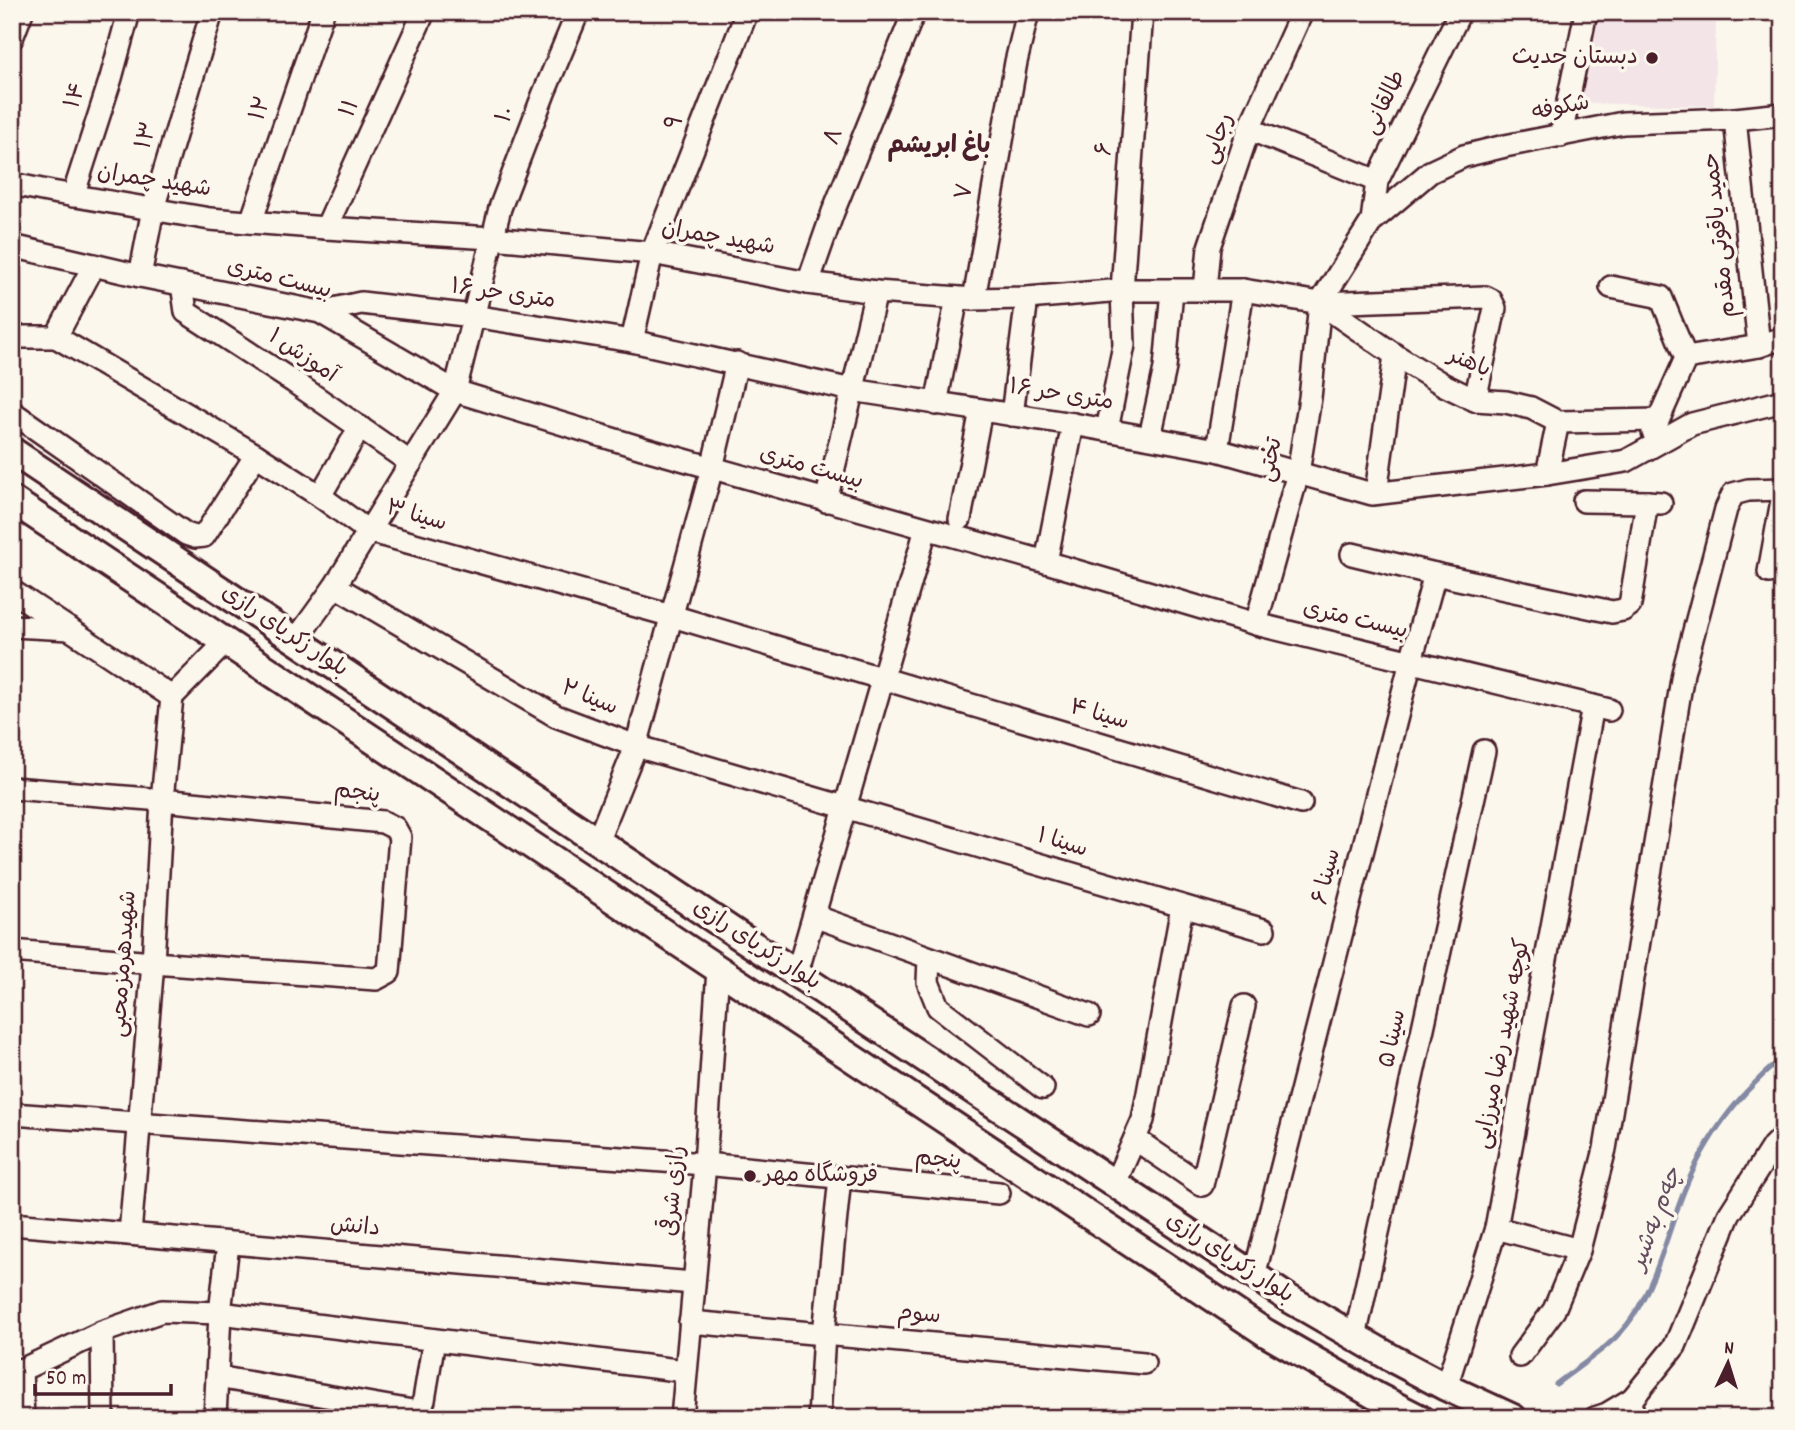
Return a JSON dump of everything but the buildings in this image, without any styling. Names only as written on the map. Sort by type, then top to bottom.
[{"type":"main road","name":"بلوار زکریای رازی","points":[[12,451],[1287,1298],[1446,1387],[1513,1418]]},
{"type":"main road","name":"بلوار زکریای رازی","points":[[12,500],[1266,1333],[1419,1418]]},
{"type":"main road","points":[[718,969],[741,937]]},
{"type":"street","points":[[12,38],[22,12]]},
{"type":"street","name":"۱۴","points":[[73,196],[129,12]]},
{"type":"street","name":"۱۳","points":[[141,276],[153,209],[212,12]]},
{"type":"street","name":"۱۲","points":[[251,222],[323,12]]},
{"type":"street","name":"۱۱","points":[[326,228],[424,12]]},
{"type":"street","name":"۱۰","points":[[296,640],[335,586],[455,391],[500,208],[578,12]]},
{"type":"street","name":"۹","points":[[632,341],[652,253],[747,12]]},
{"type":"street","name":"۸","points":[[808,282],[833,212],[914,12]]},
{"type":"street","name":"۷","points":[[936,404],[966,299],[1028,12]]},
{"type":"street","name":"۶","points":[[1107,430],[1124,345],[1122,290],[1142,12]]},
{"type":"street","name":"رجایی","points":[[1205,290],[1209,247],[1249,128],[1302,12]]},
{"type":"street","name":"طالقانی","points":[[1372,221],[1377,181],[1460,12]]},
{"type":"street","points":[[1561,136],[1586,12]]},
{"type":"street","name":"شکوفه","points":[[1372,221],[1430,172],[1464,156],[1623,123],[1735,119],[1783,114]]},
{"type":"street","name":"حمید یاقوتی مقدم","points":[[1735,119],[1759,346]]},
{"type":"street","points":[[1249,128],[1377,181]]},
{"type":"street","name":"شهید چمران","points":[[12,184],[210,219],[492,238],[652,253],[876,292],[966,299],[1027,298],[1122,290],[1243,290],[1320,303]]},
{"type":"street","points":[[1320,303],[1372,221]]},
{"type":"street","name":"بیست متری","points":[[12,246],[141,276],[320,312],[455,391],[712,468],[1256,624],[1601,708]]},
{"type":"street","points":[[12,337],[56,337],[94,265]]},
{"type":"street","name":"آموزش ۱","points":[[182,284],[186,312],[411,463]]},
{"type":"street","points":[[1611,287],[1661,297],[1686,358],[1645,450]]},
{"type":"street","points":[[1150,437],[1165,368],[1171,290]]},
{"type":"street","points":[[1217,450],[1243,290]]},
{"type":"street","points":[[826,500],[876,292]]},
{"type":"street","points":[[1320,303],[1485,297],[1491,300],[1495,308],[1475,400]]},
{"type":"street","points":[[1012,415],[1027,298]]},
{"type":"street","name":"۱۶ متری حر","points":[[320,312],[361,303],[473,316],[632,341],[852,390],[1073,424],[1217,450],[1372,494],[1547,474],[1626,461],[1692,424],[1783,401]]},
{"type":"street","name":"باهنر","points":[[1320,303],[1395,355],[1444,385],[1475,400],[1506,402],[1531,408],[1558,422],[1658,420]]},
{"type":"street","name":"تختی","points":[[1256,624],[1298,473],[1310,398],[1320,303]]},
{"type":"street","name":"سینا ۳","points":[[56,337],[256,455],[368,531],[672,616],[882,679]]},
{"type":"street","points":[[1686,358],[1759,346],[1783,338]]},
{"type":"street","points":[[1376,494],[1395,355]]},
{"type":"street","points":[[598,840],[636,746],[712,468],[737,363]]},
{"type":"street","points":[[960,519],[981,410]]},
{"type":"street","points":[[12,412],[186,534],[195,537],[204,536],[256,455]]},
{"type":"street","points":[[1547,474],[1558,422]]},
{"type":"street","points":[[1046,562],[1073,424]]},
{"type":"street","points":[[320,496],[360,427]]},
{"type":"street","points":[[1520,1356],[1554,1310],[1578,1250],[1605,1149],[1682,673],[1726,509],[1732,494],[1748,490],[1783,489]]},
{"type":"street","points":[[1769,572],[1783,495]]},
{"type":"street","points":[[1352,554],[1612,612],[1623,610],[1630,605],[1654,503],[1584,501]]},
{"type":"street","points":[[146,540],[163,518]]},
{"type":"street","points":[[797,973],[926,529]]},
{"type":"street","name":"سینا ۶","points":[[1254,1276],[1434,574]]},
{"type":"street","name":"سینا ۲","points":[[335,586],[556,716],[636,746],[846,806]]},
{"type":"street","points":[[12,591],[172,697],[226,642]]},
{"type":"street","points":[[12,626],[70,629]]},
{"type":"street","name":"سینا ۴","points":[[882,679],[1301,803]]},
{"type":"street","name":"شهیدهرمزمحبی","points":[[130,1234],[172,697]]},
{"type":"street","name":"کوچه شهید رضا میرزایی","points":[[1446,1387],[1496,1228],[1601,708]]},
{"type":"street","name":"سینا ۵","points":[[1355,1337],[1483,751]]},
{"type":"street","name":"پنجم","points":[[12,788],[383,822],[395,828],[400,836],[390,972],[384,976],[376,979],[152,963]]},
{"type":"street","name":"۱ سینا","points":[[846,806],[1264,930]]},
{"type":"street","points":[[1115,1183],[1143,1120],[1182,907]]},
{"type":"street","points":[[814,916],[1089,1015]]},
{"type":"street","points":[[12,951],[152,963]]},
{"type":"street","points":[[929,958],[928,982],[938,1007],[1043,1088]]},
{"type":"street","name":"رازی شرقی","points":[[682,1418],[705,1164],[718,969]]},
{"type":"street","points":[[1135,1139],[1202,1185],[1244,1006]]},
{"type":"street","name":"پنجم","points":[[12,1114],[705,1164],[999,1193]]},
{"type":"street","points":[[1595,1418],[1631,1408],[1675,1346],[1729,1214],[1773,1146],[1783,1136]]},
{"type":"street","points":[[819,1418],[824,1334],[840,1177]]},
{"type":"street","name":"دانش","points":[[12,1224],[693,1283]]},
{"type":"street","points":[[1496,1228],[1578,1250]]},
{"type":"street","points":[[215,1418],[220,1313],[228,1244]]},
{"type":"street","points":[[23,1418],[16,1370],[102,1332],[162,1311],[220,1313],[685,1371]]},
{"type":"street","name":"سوم","points":[[690,1322],[1144,1363]]},
{"type":"street","points":[[102,1332],[103,1418]]},
{"type":"street","points":[[217,1377],[416,1415],[424,1400],[434,1340]]},
{"type":"shaded area","name":"دبستان حدیث","points":[[1598,12],[1716,12],[1714,106],[1578,103]]},
{"type":"waterway","name":"چەم بەشیر","points":[[1556,1384],[1607,1345],[1632,1318],[1658,1266],[1683,1193],[1702,1152],[1739,1101],[1764,1073],[1783,1059]]},
{"type":"place","name":"دبستان حدیث","points":[[1652,58]]},
{"type":"place","name":"فروشگاه مهر","points":[[750,1176]]},
{"type":"district","name":"باغ ابریشم","points":[[939,147]]}]
